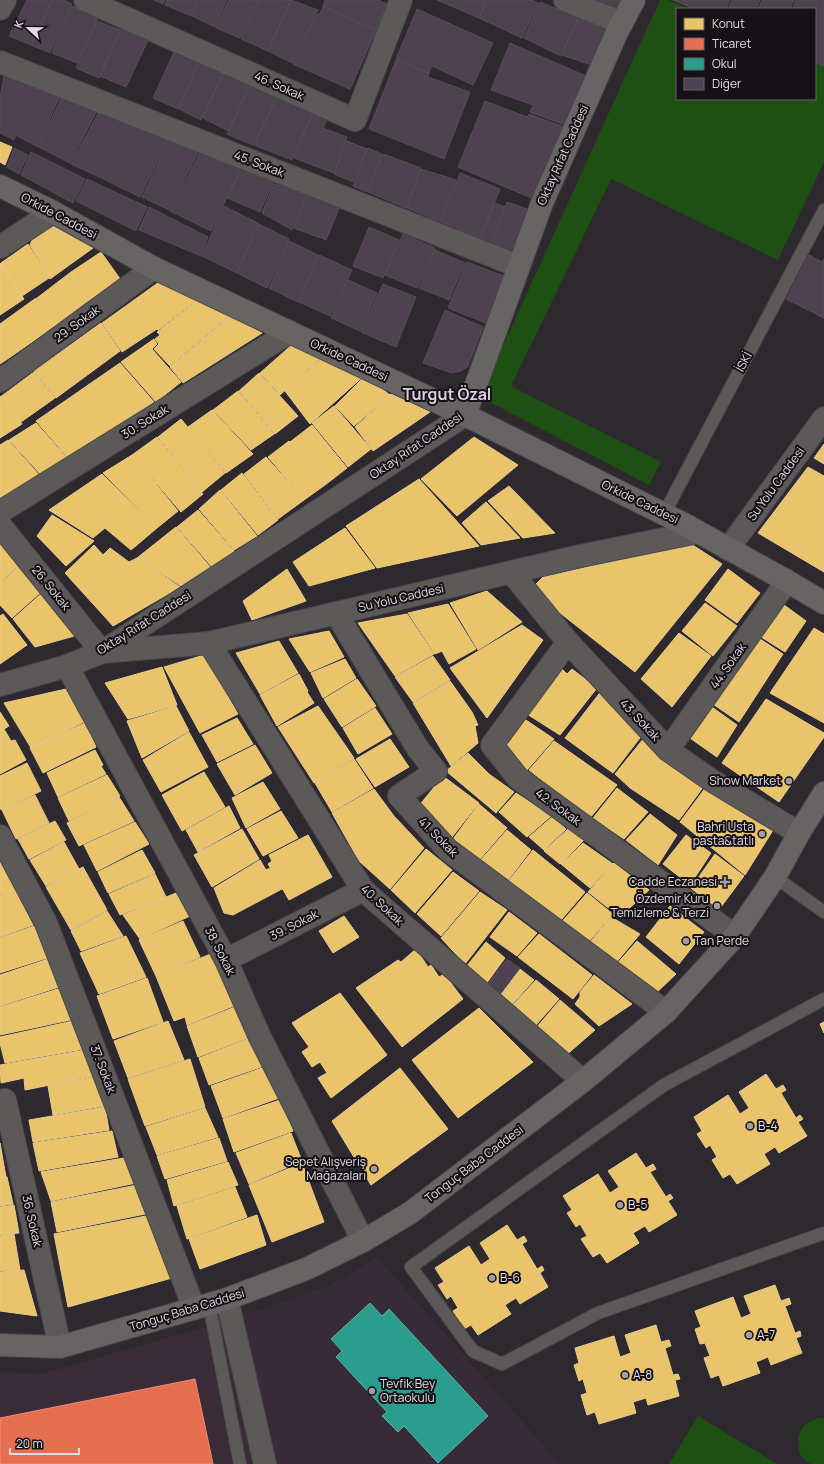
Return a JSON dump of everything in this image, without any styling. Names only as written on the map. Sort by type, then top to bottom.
[{"type":"street","points":[[0,9],[5,0]]},
{"type":"street","name":"46. Sokak","points":[[85,0],[355,120],[401,0]]},
{"type":"street","points":[[565,0],[622,23]]},
{"type":"street","name":"Oktay Rıfat Caddesi","points":[[0,685],[67,666],[102,652],[465,415],[542,203],[617,32],[634,0]]},
{"type":"street","name":"45. Sokak","points":[[0,62],[518,266]]},
{"type":"street","name":"Orkide Caddesi","points":[[0,186],[53,212],[154,268],[465,415],[664,514],[787,581],[824,604]]},
{"type":"street","points":[[0,247],[53,212]]},
{"type":"street","name":"29. Sokak","points":[[0,381],[154,268]]},
{"type":"street","name":"30. Sokak","points":[[0,512],[290,332]]},
{"type":"street","name":"Su Yolu Caddesi","points":[[728,549],[824,418]]},
{"type":"street","name":"26. Sokak","points":[[0,525],[102,652]]},
{"type":"street","name":"Su Yolu Caddesi","points":[[102,652],[209,643],[580,556],[698,532]]},
{"type":"street","name":"43. Sokak","points":[[511,572],[568,642],[668,750],[711,780],[799,833]]},
{"type":"street","name":"44. Sokak","points":[[668,750],[787,581]]},
{"type":"street","name":"41. Sokak","points":[[336,613],[418,749],[436,771],[399,796],[448,850],[666,1012]]},
{"type":"street","name":"42. Sokak","points":[[568,642],[492,745],[518,778],[735,936]]},
{"type":"street","name":"40. Sokak","points":[[209,643],[363,890],[583,1081]]},
{"type":"street","name":"38. Sokak","points":[[67,666],[226,960],[259,1035],[363,1241]]},
{"type":"street","name":"Tonguç Baba Caddesi","points":[[0,1345],[60,1347],[210,1304],[306,1270],[363,1241],[410,1213],[583,1081],[666,1012],[735,936],[775,877],[799,833],[824,793]]},
{"type":"street","name":"37. Sokak","points":[[0,836],[46,923],[210,1304],[265,1464]]},
{"type":"street","name":"39. Sokak","points":[[226,960],[363,890]]},
{"type":"street","name":"36. Sokak","points":[[0,1100],[5,1100],[60,1347]]},
{"type":"lane","name":"İSKİ","points":[[664,514],[824,210]]},
{"type":"lane","points":[[775,877],[824,912]]},
{"type":"lane","points":[[824,999],[664,1085],[412,1267],[473,1351],[502,1364],[598,1313],[824,1233]]},
{"type":"lane","points":[[210,1304],[240,1464]]},
{"type":"shaded area","name":"Tevfik Bey Ortaokulu","points":[[377,1257],[560,1464],[260,1464],[236,1318],[331,1285]]},
{"type":"shaded area","points":[[236,1318],[260,1464],[0,1464],[0,1372],[41,1374]]},
{"type":"green space","points":[[660,0],[668,0],[687,8],[676,8],[676,100],[816,100],[816,62],[824,66],[824,162],[778,260],[611,179],[511,386],[661,462],[649,485],[480,397]]},
{"type":"green space","points":[[698,1416],[777,1464],[669,1464]]},
{"type":"green space","points":[[819,1418],[824,1418],[824,1464],[811,1464],[802,1457],[799,1452],[798,1440],[799,1435],[805,1425]]},
{"type":"building: Konut","points":[[0,142],[12,147],[5,165],[0,162]]},
{"type":"building: Konut","points":[[53,226],[93,248],[50,279],[30,245],[32,240]]},
{"type":"building: Konut","points":[[28,244],[49,278],[22,296],[1,263]]},
{"type":"building: Konut","points":[[101,252],[123,283],[90,303],[71,272]]},
{"type":"building: Konut","points":[[1,263],[24,299],[0,315],[0,264]]},
{"type":"building: Konut","points":[[71,272],[88,301],[55,326],[37,298]]},
{"type":"building: Konut","points":[[162,280],[198,299],[158,330],[157,329],[122,352],[102,323]]},
{"type":"building: Konut","points":[[36,298],[55,326],[6,360],[0,352],[0,324]]},
{"type":"building: Konut","points":[[199,299],[229,316],[170,366],[154,349],[159,344],[155,339],[160,335],[157,332]]},
{"type":"building: Konut","points":[[230,316],[262,333],[183,383],[170,367]]},
{"type":"building: Konut","points":[[101,323],[120,351],[56,398],[34,371]]},
{"type":"building: Konut","points":[[154,339],[157,344],[152,349],[181,382],[156,402],[121,362]]},
{"type":"building: Konut","points":[[294,343],[323,356],[280,395],[260,373]]},
{"type":"building: Konut","points":[[0,353],[6,360],[0,364]]},
{"type":"building: Konut","points":[[323,357],[366,374],[310,424],[285,391]]},
{"type":"building: Konut","points":[[120,363],[154,402],[68,458],[36,421]]},
{"type":"building: Konut","points":[[34,372],[55,398],[21,422],[3,395]]},
{"type":"building: Konut","points":[[259,373],[298,416],[275,434],[239,391]]},
{"type":"building: Konut","points":[[365,376],[390,395],[354,426],[335,406]]},
{"type":"building: Konut","points":[[238,391],[274,434],[251,450],[213,410]]},
{"type":"building: Konut","points":[[391,394],[430,412],[373,451],[355,427]]},
{"type":"building: Konut","points":[[3,395],[22,424],[0,438],[0,397]]},
{"type":"building: Konut","points":[[334,406],[371,449],[348,467],[312,423]]},
{"type":"building: Konut","points":[[212,410],[253,454],[226,473],[188,427]]},
{"type":"building: Konut","points":[[181,419],[225,473],[202,492],[158,437]]},
{"type":"building: Konut","points":[[36,423],[67,458],[42,476],[9,440]]},
{"type":"building: Konut","points":[[312,425],[347,468],[325,485],[290,442]]},
{"type":"building: Konut","points":[[157,437],[203,494],[181,512],[132,455]]},
{"type":"building: Konut","points":[[474,437],[518,465],[457,516],[421,479]]},
{"type":"building: Konut","points":[[8,440],[41,477],[2,500],[0,497],[0,445]]},
{"type":"building: Konut","points":[[289,441],[325,485],[304,500],[268,457]]},
{"type":"building: Konut","points":[[824,444],[824,464],[814,458]]},
{"type":"building: Konut","points":[[132,455],[178,511],[157,528],[103,473]]},
{"type":"building: Konut","points":[[266,457],[304,500],[278,519],[244,474]]},
{"type":"building: Konut","points":[[808,467],[824,476],[824,572],[758,533]]},
{"type":"building: Konut","points":[[242,473],[278,520],[258,535],[221,490]]},
{"type":"building: Konut","points":[[102,474],[157,528],[131,550],[105,528],[93,538],[49,510]]},
{"type":"building: Konut","points":[[419,479],[479,546],[377,568],[346,526]]},
{"type":"building: Konut","points":[[509,486],[555,533],[523,538],[488,501]]},
{"type":"building: Konut","points":[[220,490],[257,536],[234,550],[199,509]]},
{"type":"building: Konut","points":[[486,502],[520,538],[481,545],[462,523]]},
{"type":"building: Konut","points":[[198,510],[234,551],[212,567],[177,527]]},
{"type":"building: Konut","points":[[52,515],[94,541],[66,566],[37,536]]},
{"type":"building: Konut","points":[[176,527],[211,568],[181,586],[137,558]]},
{"type":"building: Konut","points":[[345,528],[375,568],[309,586],[293,562]]},
{"type":"building: Konut","points":[[0,541],[21,563],[0,583]]},
{"type":"building: Konut","points":[[691,544],[722,564],[635,672],[536,594],[536,584],[543,577]]},
{"type":"building: Konut","points":[[94,545],[103,555],[110,548],[129,562],[137,558],[180,587],[113,626],[65,573]]},
{"type":"building: Konut","points":[[21,564],[42,591],[12,618],[0,605],[0,584]]},
{"type":"building: Konut","points":[[287,569],[306,601],[252,620],[243,601]]},
{"type":"building: Konut","points":[[728,569],[760,593],[737,623],[705,600]]},
{"type":"building: Konut","points":[[487,591],[522,622],[478,650],[450,603]]},
{"type":"building: Konut","points":[[43,592],[78,635],[35,647],[13,619]]},
{"type":"building: Konut","points":[[780,602],[806,621],[785,652],[758,635]]},
{"type":"building: Konut","points":[[705,603],[737,626],[713,656],[682,631]]},
{"type":"building: Konut","points":[[448,604],[476,649],[449,664],[442,651],[435,654],[408,613]]},
{"type":"building: Konut","points":[[3,614],[27,645],[0,664],[0,616]]},
{"type":"building: Konut","points":[[407,614],[434,654],[395,676],[358,623]]},
{"type":"building: Konut","points":[[522,625],[543,640],[487,718],[450,668]]},
{"type":"building: Konut","points":[[814,628],[824,634],[824,723],[770,693]]},
{"type":"building: Konut","points":[[329,631],[344,657],[310,672],[289,639]]},
{"type":"building: Konut","points":[[679,633],[711,656],[672,707],[641,679]]},
{"type":"building: Konut","points":[[757,637],[783,654],[739,722],[710,702]]},
{"type":"building: Konut","points":[[279,641],[298,673],[260,694],[236,653]]},
{"type":"building: Konut","points":[[204,655],[238,714],[200,733],[164,667]]},
{"type":"building: Konut","points":[[433,656],[450,680],[413,702],[395,677]]},
{"type":"building: Konut","points":[[345,659],[356,678],[323,698],[311,673]]},
{"type":"building: Konut","points":[[559,666],[567,674],[572,669],[597,688],[560,735],[527,714]]},
{"type":"building: Konut","points":[[162,667],[177,705],[128,719],[105,683]]},
{"type":"building: Konut","points":[[299,674],[314,703],[277,726],[260,695]]},
{"type":"building: Konut","points":[[357,679],[376,706],[342,727],[324,699]]},
{"type":"building: Konut","points":[[450,681],[472,712],[478,725],[475,726],[478,743],[451,766],[413,703]]},
{"type":"building: Konut","points":[[66,689],[84,722],[31,748],[4,703]]},
{"type":"building: Konut","points":[[602,690],[646,730],[613,773],[565,738]]},
{"type":"building: Konut","points":[[766,699],[824,733],[824,737],[779,802],[722,763]]},
{"type":"building: Konut","points":[[709,705],[737,725],[717,757],[687,736]]},
{"type":"building: Konut","points":[[176,706],[189,731],[142,758],[127,721]]},
{"type":"building: Konut","points":[[318,706],[354,758],[314,783],[278,727]]},
{"type":"building: Konut","points":[[375,708],[392,734],[358,754],[343,728]]},
{"type":"building: Konut","points":[[0,712],[9,726],[4,729],[11,741],[15,740],[26,760],[0,774]]},
{"type":"building: Konut","points":[[237,718],[253,744],[217,762],[202,735]]},
{"type":"building: Konut","points":[[523,718],[554,739],[527,770],[503,749],[507,734]]},
{"type":"building: Konut","points":[[85,723],[96,747],[43,773],[30,748]]},
{"type":"building: Konut","points":[[189,732],[208,767],[161,792],[143,760]]},
{"type":"building: Konut","points":[[648,733],[704,786],[679,820],[630,788],[615,774]]},
{"type":"building: Konut","points":[[390,739],[409,767],[375,787],[356,759]]},
{"type":"building: Konut","points":[[554,741],[617,785],[590,818],[529,770]]},
{"type":"building: Konut","points":[[255,745],[272,773],[235,795],[217,764]]},
{"type":"building: Konut","points":[[95,750],[103,765],[101,766],[106,774],[58,797],[47,773]]},
{"type":"building: Konut","points":[[468,753],[489,774],[514,792],[496,813],[446,771]]},
{"type":"building: Konut","points":[[354,759],[373,788],[332,812],[315,783]]},
{"type":"building: Konut","points":[[27,763],[41,791],[1,810],[0,776]]},
{"type":"building: Konut","points":[[204,772],[225,807],[182,831],[162,795]]},
{"type":"building: Konut","points":[[107,775],[120,796],[69,821],[58,798]]},
{"type":"building: Konut","points":[[443,776],[479,803],[452,837],[418,807]]},
{"type":"building: Konut","points":[[263,782],[280,809],[246,828],[232,798]]},
{"type":"building: Konut","points":[[706,787],[775,827],[745,875],[680,822]]},
{"type":"building: Konut","points":[[617,788],[648,812],[624,839],[593,818]]},
{"type":"building: Konut","points":[[374,789],[394,816],[424,848],[390,889],[359,861],[332,813]]},
{"type":"building: Konut","points":[[516,793],[551,816],[527,837],[499,812]]},
{"type":"building: Konut","points":[[35,795],[49,823],[16,839],[2,810]]},
{"type":"building: Konut","points":[[119,797],[134,821],[79,846],[67,823]]},
{"type":"building: Konut","points":[[479,804],[507,828],[480,859],[453,839]]},
{"type":"building: Konut","points":[[229,806],[240,828],[198,852],[186,830]]},
{"type":"building: Konut","points":[[281,811],[298,838],[263,856],[247,829]]},
{"type":"building: Konut","points":[[650,814],[677,835],[658,865],[626,840]]},
{"type":"building: Konut","points":[[552,817],[566,829],[544,850],[529,837]]},
{"type":"building: Konut","points":[[55,821],[66,840],[29,859],[18,839]]},
{"type":"building: Konut","points":[[135,822],[149,844],[97,871],[84,845]]},
{"type":"building: Konut","points":[[242,829],[259,859],[212,887],[194,855]]},
{"type":"building: Konut","points":[[568,829],[584,840],[560,864],[544,851]]},
{"type":"building: Konut","points":[[507,830],[531,850],[506,883],[479,862]]},
{"type":"building: Konut","points":[[308,835],[332,877],[289,900],[268,864],[272,861],[269,855]]},
{"type":"building: Konut","points":[[686,835],[711,853],[690,885],[663,864]]},
{"type":"building: Konut","points":[[64,842],[79,869],[46,886],[30,860]]},
{"type":"building: Konut","points":[[583,843],[613,864],[590,888],[561,864]]},
{"type":"building: Konut","points":[[426,849],[452,870],[415,913],[391,890]]},
{"type":"building: Konut","points":[[142,850],[155,873],[108,893],[98,872]]},
{"type":"building: Konut","points":[[533,850],[585,892],[561,920],[508,882]]},
{"type":"building: Konut","points":[[715,854],[744,876],[718,911],[691,888]]},
{"type":"building: Konut","points":[[260,860],[266,870],[270,868],[282,889],[233,915],[224,913],[214,888]]},
{"type":"building: Konut","points":[[0,862],[15,890],[0,895]]},
{"type":"building: Konut","points":[[614,863],[649,890],[620,917],[588,892]]},
{"type":"building: Konut","points":[[83,867],[107,910],[71,930],[46,887]]},
{"type":"building: Konut","points":[[453,872],[479,891],[441,936],[417,914]]},
{"type":"building: Konut","points":[[155,874],[166,897],[120,915],[109,894]]},
{"type":"building: Konut","points":[[15,890],[33,925],[0,937],[0,896]]},
{"type":"building: Konut","points":[[480,892],[507,910],[465,964],[441,938]]},
{"type":"building: Konut","points":[[176,893],[190,916],[140,939],[123,915]]},
{"type":"building: Konut","points":[[587,893],[613,914],[586,945],[559,925]]},
{"type":"building: Konut","points":[[670,906],[704,932],[679,964],[646,937]]},
{"type":"building: Konut","points":[[107,911],[123,936],[81,951],[71,931]]},
{"type":"building: Konut","points":[[509,912],[537,933],[517,956],[490,937]]},
{"type":"building: Konut","points":[[344,916],[359,937],[333,953],[319,931]]},
{"type":"building: Konut","points":[[611,917],[640,934],[614,965],[587,946]]},
{"type":"building: Konut","points":[[183,921],[200,957],[156,976],[139,940]]},
{"type":"building: Konut","points":[[34,926],[47,958],[0,973],[0,938]]},
{"type":"building: Konut","points":[[539,934],[592,975],[573,999],[518,957]]},
{"type":"building: Konut","points":[[126,936],[146,977],[99,994],[80,953]]},
{"type":"building: Konut","points":[[637,941],[676,974],[653,996],[615,966]]},
{"type":"building: Konut","points":[[486,942],[505,958],[486,984],[466,967]]},
{"type":"building: Konut","points":[[416,949],[428,967],[431,965],[439,977],[444,974],[463,999],[402,1047],[356,988],[398,960],[401,962]]},
{"type":"building: Konut","points":[[213,953],[236,1005],[187,1025],[185,1017],[174,1021],[156,976]]},
{"type":"building: Konut","points":[[48,959],[59,987],[0,1006],[0,975]]},
{"type":"building: Konut","points":[[520,969],[534,980],[510,1007],[499,997]]},
{"type":"building: Konut","points":[[594,975],[632,1004],[599,1026],[575,1004],[580,997],[580,992]]},
{"type":"building: Konut","points":[[147,978],[163,1022],[113,1039],[97,996]]},
{"type":"building: Konut","points":[[536,980],[559,999],[535,1026],[512,1006]]},
{"type":"building: Konut","points":[[61,988],[75,1019],[0,1035],[0,1007]]},
{"type":"building: Konut","points":[[340,993],[387,1055],[331,1098],[318,1078],[327,1073],[320,1062],[312,1067],[302,1052],[309,1047],[292,1023]]},
{"type":"building: Konut","points":[[560,1000],[595,1030],[564,1057],[536,1028]]},
{"type":"building: Konut","points":[[235,1007],[250,1037],[198,1057],[187,1026]]},
{"type":"building: Konut","points":[[479,1008],[533,1062],[458,1118],[412,1060]]},
{"type":"building: Konut","points":[[73,1021],[84,1049],[5,1063],[0,1037]]},
{"type":"building: Konut","points":[[168,1021],[184,1060],[128,1078],[114,1041]]},
{"type":"building: Konut","points":[[824,1022],[824,1033],[820,1024]]},
{"type":"building: Konut","points":[[250,1038],[264,1066],[209,1085],[199,1058]]},
{"type":"building: Konut","points":[[85,1050],[95,1076],[25,1090],[24,1078],[1,1083],[0,1065]]},
{"type":"building: Konut","points":[[190,1059],[205,1107],[145,1126],[128,1079]]},
{"type":"building: Konut","points":[[265,1067],[279,1098],[223,1118],[211,1086]]},
{"type":"building: Konut","points":[[400,1068],[448,1129],[371,1185],[332,1121]]},
{"type":"building: Konut","name":"B-4","points":[[766,1074],[776,1089],[783,1085],[786,1090],[781,1093],[796,1118],[800,1115],[803,1119],[798,1122],[807,1136],[779,1153],[775,1147],[764,1154],[770,1164],[737,1184],[730,1174],[723,1178],[712,1160],[717,1157],[710,1145],[706,1148],[697,1134],[702,1131],[694,1117],[728,1095],[740,1114],[749,1108],[739,1092]]},
{"type":"building: Konut","points":[[95,1077],[104,1106],[53,1115],[48,1086]]},
{"type":"building: Konut","points":[[280,1100],[293,1131],[234,1152],[223,1119]]},
{"type":"building: Konut","points":[[105,1107],[109,1130],[33,1142],[29,1120]]},
{"type":"building: Konut","points":[[205,1108],[218,1137],[157,1155],[146,1127]]},
{"type":"building: Konut","points":[[112,1131],[118,1157],[39,1171],[33,1143]]},
{"type":"building: Konut","points":[[291,1133],[302,1161],[249,1184],[236,1153]]},
{"type":"building: Konut","points":[[219,1138],[227,1161],[165,1179],[157,1156]]},
{"type":"building: Konut","points":[[0,1143],[6,1177],[0,1178]]},
{"type":"building: Konut","name":"B-5","points":[[636,1153],[646,1168],[653,1164],[656,1169],[650,1172],[666,1197],[670,1194],[673,1198],[668,1201],[677,1215],[649,1232],[645,1226],[633,1233],[639,1243],[607,1263],[600,1253],[593,1257],[581,1239],[587,1236],[580,1224],[576,1227],[567,1213],[572,1210],[563,1196],[598,1174],[610,1193],[619,1187],[608,1171]]},
{"type":"building: Konut","points":[[124,1158],[136,1183],[51,1201],[41,1172]]},
{"type":"building: Konut","points":[[228,1162],[238,1185],[174,1206],[167,1180]]},
{"type":"building: Konut","points":[[302,1163],[324,1222],[272,1242],[249,1185]]},
{"type":"building: Konut","points":[[7,1177],[13,1204],[0,1206],[0,1178]]},
{"type":"building: Konut","points":[[137,1185],[150,1213],[57,1232],[51,1202]]},
{"type":"building: Konut","points":[[235,1187],[247,1217],[187,1239],[177,1206]]},
{"type":"building: Konut","points":[[14,1205],[19,1233],[0,1235],[0,1207]]},
{"type":"building: Konut","points":[[151,1215],[172,1278],[68,1307],[54,1234]]},
{"type":"building: Konut","points":[[257,1215],[266,1245],[200,1269],[189,1239]]},
{"type":"building: Konut","name":"B-6","points":[[507,1225],[517,1240],[524,1236],[527,1241],[522,1244],[537,1269],[542,1266],[544,1270],[540,1273],[548,1287],[520,1304],[516,1298],[505,1305],[511,1314],[478,1335],[471,1325],[464,1329],[453,1311],[458,1308],[451,1296],[447,1299],[438,1285],[444,1282],[435,1268],[469,1246],[481,1265],[490,1259],[480,1243]]},
{"type":"building: Konut","points":[[14,1234],[20,1270],[0,1271],[0,1236]]},
{"type":"building: Konut","points":[[24,1270],[37,1316],[0,1311],[0,1272]]},
{"type":"building: Konut","name":"A-7","points":[[775,1285],[781,1301],[789,1298],[791,1304],[785,1306],[795,1333],[800,1331],[801,1336],[796,1338],[802,1353],[771,1365],[768,1357],[756,1362],[760,1373],[723,1386],[719,1375],[711,1378],[704,1358],[710,1356],[705,1343],[700,1344],[695,1329],[701,1327],[695,1311],[733,1297],[741,1318],[751,1314],[744,1296]]},
{"type":"building: Konut","name":"A-8","points":[[656,1325],[661,1342],[669,1340],[671,1346],[665,1348],[673,1375],[678,1374],[680,1379],[675,1380],[679,1396],[648,1405],[646,1398],[633,1402],[636,1413],[599,1424],[595,1412],[587,1415],[581,1395],[587,1393],[583,1379],[579,1381],[574,1365],[579,1363],[575,1348],[614,1336],[620,1357],[631,1353],[625,1335]]},
{"type":"building: Ticaret","points":[[195,1379],[213,1464],[0,1464],[0,1418]]},
{"type":"building: Okul","points":[[370,1303],[382,1316],[389,1309],[488,1416],[438,1463],[404,1426],[398,1432],[382,1416],[387,1412],[336,1357],[342,1351],[331,1339]]},
{"type":"building: Diğer","points":[[27,0],[52,0],[31,45],[9,36]]},
{"type":"building: Diğer","points":[[53,0],[64,0],[72,4],[50,53],[31,45]]},
{"type":"building: Diğer","points":[[154,0],[165,0],[163,4]]},
{"type":"building: Diğer","points":[[167,0],[198,0],[191,16],[165,5]]},
{"type":"building: Diğer","points":[[199,0],[227,0],[215,27],[192,16]]},
{"type":"building: Diğer","points":[[229,0],[258,0],[240,38],[216,28]]},
{"type":"building: Diğer","points":[[259,0],[291,0],[268,51],[241,39]]},
{"type":"building: Diğer","points":[[291,0],[318,10],[292,63],[268,51]]},
{"type":"building: Diğer","points":[[325,0],[378,0],[387,4],[376,30],[323,6]]},
{"type":"building: Diğer","points":[[437,0],[486,0],[479,18]]},
{"type":"building: Diğer","points":[[487,0],[532,0],[538,3],[522,38],[479,18]]},
{"type":"building: Diğer","points":[[586,0],[629,0],[623,16]]},
{"type":"building: Diğer","points":[[673,0],[730,0],[726,8],[693,8]]},
{"type":"building: Diğer","points":[[732,0],[760,0],[756,8],[728,8]]},
{"type":"building: Diğer","points":[[762,0],[794,0],[790,8],[758,8]]},
{"type":"building: Diğer","points":[[796,0],[824,0],[824,66],[816,62],[816,8],[793,8]]},
{"type":"building: Diğer","points":[[540,2],[578,18],[561,56],[524,38]]},
{"type":"building: Diğer","points":[[72,6],[98,17],[77,63],[52,53]]},
{"type":"building: Diğer","points":[[323,7],[376,31],[350,89],[293,64],[317,14],[319,15]]},
{"type":"building: Diğer","points":[[417,9],[493,43],[473,85],[432,66],[429,73],[396,59]]},
{"type":"building: Diğer","points":[[578,18],[608,31],[592,65],[562,55]]},
{"type":"building: Diğer","points":[[97,21],[120,30],[99,78],[76,68]]},
{"type":"building: Diğer","points":[[123,26],[149,38],[126,87],[100,76]]},
{"type":"building: Diğer","points":[[510,43],[586,76],[565,125],[530,112],[533,105],[491,90]]},
{"type":"building: Diğer","points":[[174,52],[199,62],[178,109],[153,98]]},
{"type":"building: Diğer","points":[[396,60],[429,73],[428,77],[470,92],[444,159],[369,129]]},
{"type":"building: Diğer","points":[[199,63],[223,74],[201,120],[179,109]]},
{"type":"building: Diğer","points":[[6,66],[61,93],[38,147],[16,135],[14,140],[0,133],[0,97]]},
{"type":"building: Diğer","points":[[224,72],[250,85],[228,131],[203,118]]},
{"type":"building: Diğer","points":[[251,84],[278,94],[253,145],[227,134]]},
{"type":"building: Diğer","points":[[63,94],[98,109],[70,163],[39,147]]},
{"type":"building: Diğer","points":[[278,95],[314,109],[292,160],[254,145]]},
{"type":"building: Diğer","points":[[485,101],[527,117],[529,114],[564,127],[534,199],[458,167]]},
{"type":"building: Diğer","points":[[100,110],[135,123],[106,180],[71,164]]},
{"type":"building: Diğer","points":[[313,113],[327,119],[323,128],[347,137],[334,173],[294,158]]},
{"type":"building: Diğer","points":[[135,126],[168,140],[140,197],[107,181]]},
{"type":"building: Diğer","points":[[169,141],[198,153],[169,210],[142,197]]},
{"type":"building: Diğer","points":[[347,141],[367,149],[353,182],[334,174]]},
{"type":"building: Diğer","points":[[14,148],[28,155],[19,174],[7,167]]},
{"type":"building: Diğer","points":[[368,148],[382,154],[367,192],[353,186]]},
{"type":"building: Diğer","points":[[31,152],[85,179],[73,203],[21,175]]},
{"type":"building: Diğer","points":[[200,153],[240,170],[211,231],[170,211]]},
{"type":"building: Diğer","points":[[383,154],[421,168],[406,208],[368,192]]},
{"type":"building: Diğer","points":[[421,169],[456,180],[440,222],[407,208]]},
{"type":"building: Diğer","points":[[241,170],[273,183],[260,212],[227,198]]},
{"type":"building: Diğer","points":[[460,173],[500,189],[480,238],[441,222]]},
{"type":"building: Diğer","points":[[87,179],[147,207],[136,231],[76,201]]},
{"type":"building: Diğer","points":[[274,184],[307,194],[292,230],[262,213]]},
{"type":"building: Diğer","points":[[308,194],[340,206],[326,240],[294,228]]},
{"type":"building: Diğer","points":[[507,202],[533,211],[516,254],[493,243]]},
{"type":"building: Diğer","points":[[495,203],[505,207],[492,242],[481,238]]},
{"type":"building: Diğer","points":[[224,206],[258,223],[237,273],[202,256]]},
{"type":"building: Diğer","points":[[149,207],[208,237],[201,256],[139,230]]},
{"type":"building: Diğer","points":[[259,224],[289,239],[267,288],[237,273]]},
{"type":"building: Diğer","points":[[369,227],[399,240],[383,278],[353,266]]},
{"type":"building: Diğer","points":[[403,234],[435,248],[417,288],[385,275]]},
{"type":"building: Diğer","points":[[289,241],[318,255],[298,302],[269,288]]},
{"type":"building: Diğer","points":[[435,250],[465,263],[449,300],[419,288]]},
{"type":"building: Diğer","points":[[319,255],[352,270],[330,316],[299,302]]},
{"type":"building: Diğer","points":[[809,255],[822,262],[824,259],[824,318],[786,299]]},
{"type":"building: Diğer","points":[[467,262],[506,277],[486,323],[448,308]]},
{"type":"building: Diğer","points":[[348,280],[377,293],[360,331],[331,318]]},
{"type":"building: Diğer","points":[[383,284],[416,297],[396,347],[361,332]]},
{"type":"building: Diğer","points":[[445,310],[483,327],[468,366],[461,371],[452,373],[423,363]]},
{"type":"building: Diğer","points":[[507,959],[520,968],[498,997],[487,985]]},
{"type":"place","name":"Show Market","points":[[789,781]]},
{"type":"place","name":"Bahri Usta pasta&tatlı","points":[[762,834]]},
{"type":"place","name":"Cadde Eczanesi","points":[[725,882]]},
{"type":"place","name":"Özdemir Kuru Temizleme & Terzi","points":[[717,906]]},
{"type":"place","name":"Tan Perde","points":[[686,941]]},
{"type":"place","name":"B-4","points":[[750,1126]]},
{"type":"place","name":"Sepet Alışveriş Mağazaları","points":[[374,1169]]},
{"type":"place","name":"B-5","points":[[620,1205]]},
{"type":"place","name":"B-6","points":[[492,1278]]},
{"type":"place","name":"A-7","points":[[749,1335]]},
{"type":"place","name":"A-8","points":[[625,1375]]},
{"type":"place","name":"Tevfik Bey Ortaokulu","points":[[372,1391]]},
{"type":"district","name":"Turgut Özal","points":[[447,394]]}]
